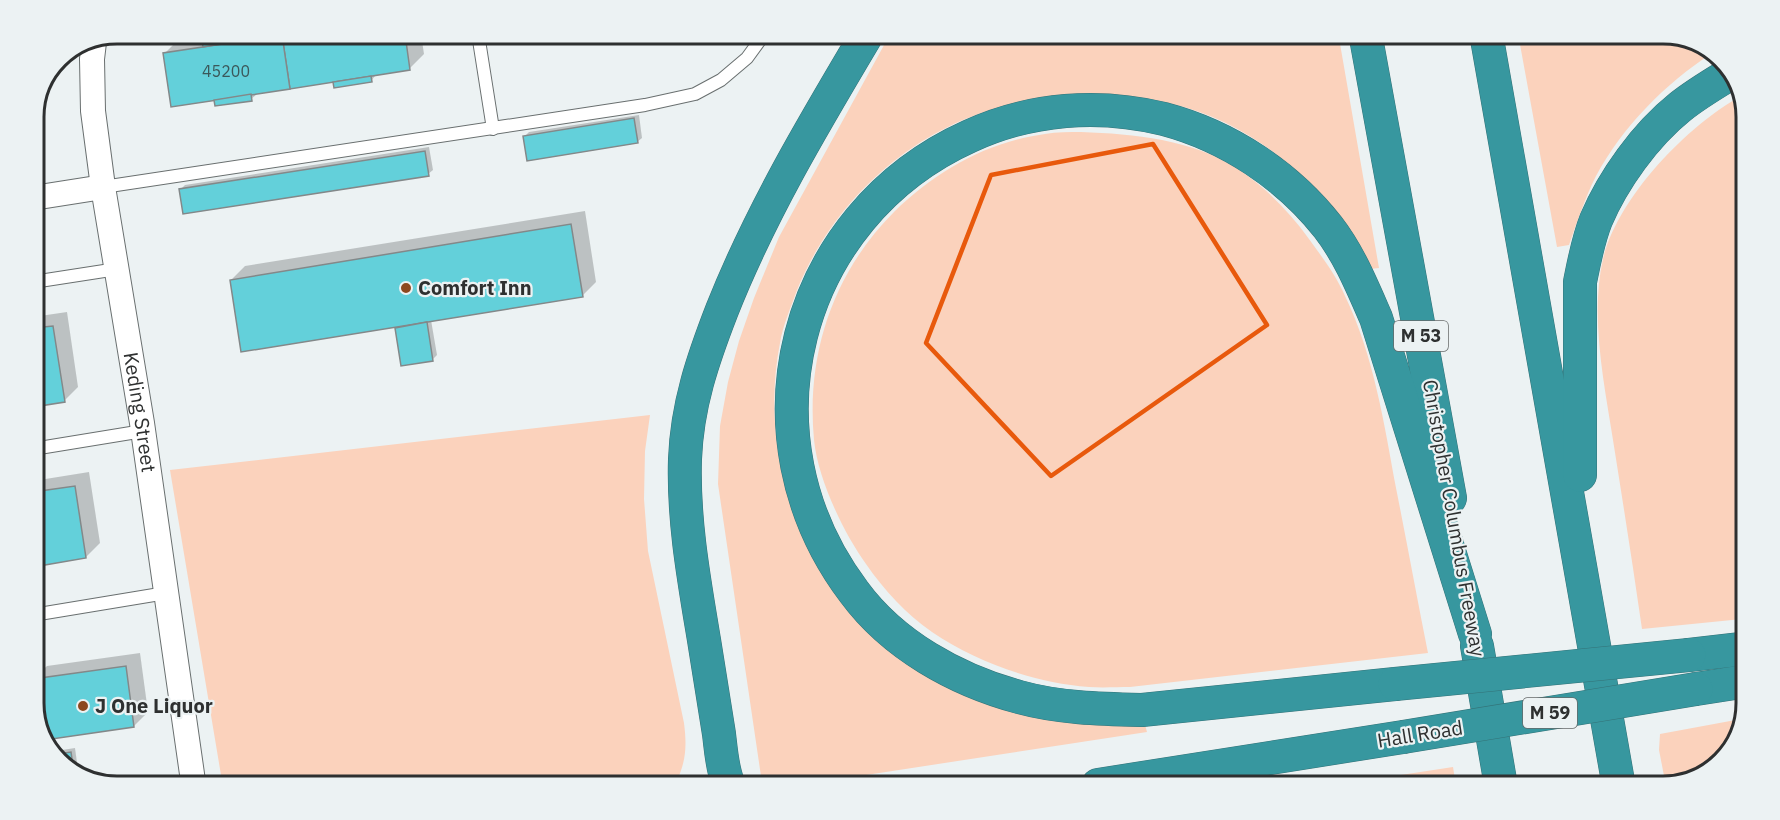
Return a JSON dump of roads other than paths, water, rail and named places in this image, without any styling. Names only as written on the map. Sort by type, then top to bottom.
[{"type":"highway","points":[[727,776],[688,533],[685,459],[693,393],[703,359],[736,274],[754,235],[793,160],[861,44]]},
{"type":"highway","name":"Christopher Columbus Freeway","points":[[1367,44],[1500,776]]},
{"type":"highway","points":[[1488,44],[1617,776]]},
{"type":"highway","points":[[1580,570],[1579,302],[1582,273],[1595,222],[1609,192],[1629,162],[1655,132],[1678,108],[1725,77]]},
{"type":"highway","points":[[1475,634],[1376,318],[1359,279],[1327,226],[1278,177],[1246,154],[1212,136],[1140,113],[1058,111],[1022,117],[987,128],[949,145],[918,163],[888,189],[837,249],[819,283],[806,316],[796,353],[791,387],[791,420],[795,459],[804,494],[818,532],[834,564],[855,594],[899,637],[958,675],[1021,698],[1100,709],[1142,710],[1737,649]]},
{"type":"highway","name":"Hall Road","points":[[1155,776],[1737,683]]},
{"type":"street","name":"Keding Street","points":[[93,47],[93,111],[103,187],[143,431],[192,776]]},
{"type":"street","points":[[44,196],[103,187]]},
{"type":"lane","points":[[480,44],[493,129]]},
{"type":"lane","points":[[103,187],[645,105],[695,94],[721,80],[747,58],[757,44]]},
{"type":"lane","points":[[44,280],[117,269]]},
{"type":"lane","points":[[44,447],[143,431]]},
{"type":"lane","points":[[44,613],[166,593]]},
{"type":"place","name":"Comfort Inn","points":[[406,288]]},
{"type":"place","name":"J One Liquor","points":[[83,706]]}]
